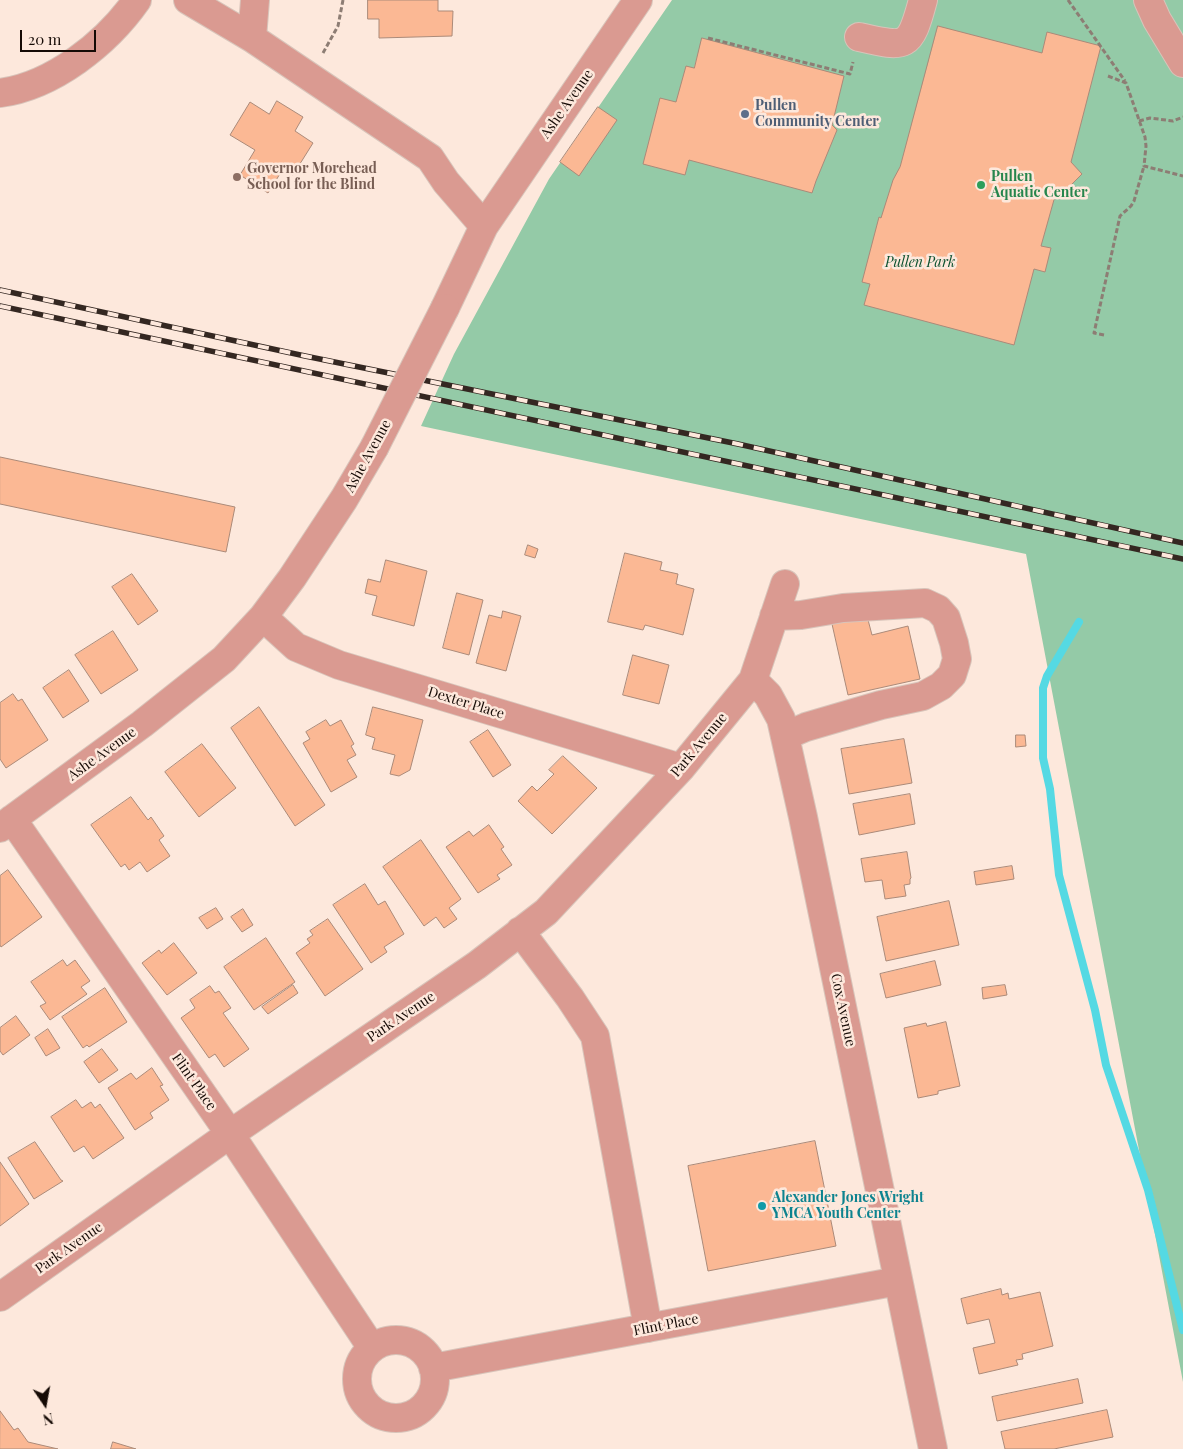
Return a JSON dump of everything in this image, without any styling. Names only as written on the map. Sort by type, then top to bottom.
[{"type":"street","points":[[0,93],[23,88],[54,75],[84,54],[109,32],[137,0]]},
{"type":"street","points":[[252,38],[255,0]]},
{"type":"street","name":"Ashe Avenue","points":[[6,823],[142,724],[182,692],[224,658],[263,617],[292,578],[344,499],[374,448],[484,226],[638,0]]},
{"type":"street","points":[[859,37],[886,44],[900,43],[911,36],[916,26],[923,0]]},
{"type":"street","points":[[1148,0],[1157,20],[1183,63]]},
{"type":"street","points":[[192,1],[252,38],[430,158],[446,182],[484,226]]},
{"type":"street","points":[[753,680],[785,584]]},
{"type":"street","points":[[774,616],[801,615],[843,608],[925,603],[938,608],[946,618],[957,660],[952,675],[941,686],[923,696],[873,707],[806,727],[785,736]]},
{"type":"street","name":"Dexter Place","points":[[263,617],[296,648],[339,665],[681,768]]},
{"type":"street","name":"Cox Avenue","points":[[753,680],[768,695],[781,719],[785,736],[933,1449]]},
{"type":"street","name":"Park Avenue","points":[[0,1297],[230,1134],[477,964],[546,912],[681,768],[753,680]]},
{"type":"street","name":"Flint Place","points":[[6,823],[230,1134],[372,1348]]},
{"type":"street","points":[[520,931],[570,998],[595,1036],[648,1328]]},
{"type":"street","name":"Flint Place","points":[[434,1368],[898,1281]]},
{"type":"street","points":[[396,1340],[408,1342],[424,1352],[434,1368],[435,1380],[433,1391],[428,1401],[420,1410],[401,1418],[390,1418],[380,1415],[363,1401],[358,1391],[356,1379],[358,1367],[364,1356],[372,1348],[384,1342],[396,1340]]},
{"type":"path","points":[[322,54],[338,26],[343,0]]},
{"type":"path","points":[[1068,0],[1126,83],[1140,121],[1146,146],[1144,166],[1134,201],[1120,216],[1094,333],[1104,336]]},
{"type":"path","points":[[1108,76],[1126,83]]},
{"type":"path","points":[[1140,121],[1150,118],[1173,121],[1183,117]]},
{"type":"path","points":[[1144,166],[1183,176]]},
{"type":"green space","name":"Pullen Park","points":[[672,0],[1183,0],[1183,1382],[1026,554],[421,426],[454,354],[549,179]]},
{"type":"building","points":[[368,0],[438,0],[438,11],[453,11],[452,36],[379,38],[379,19],[368,19]]},
{"type":"building","name":"Pullen Aquatic Center","points":[[938,26],[1042,53],[1047,32],[1101,46],[1071,162],[1082,174],[1065,191],[1057,189],[1041,246],[1051,248],[1045,272],[1034,269],[1014,345],[864,305],[870,284],[862,282],[879,217],[881,218],[893,180],[900,167]]},
{"type":"building","name":"Pullen Community Center","points":[[702,38],[844,76],[832,125],[837,130],[812,193],[689,160],[685,175],[643,164],[660,98],[676,102],[686,66],[694,68]]},
{"type":"building","points":[[277,101],[303,117],[295,131],[313,143],[293,175],[283,169],[268,193],[240,175],[255,150],[230,135],[250,102],[269,114]]},
{"type":"building","points":[[598,107],[617,120],[579,176],[560,162]]},
{"type":"building","points":[[0,457],[235,507],[226,552],[0,504]]},
{"type":"building","points":[[528,545],[538,549],[535,558],[525,555]]},
{"type":"building","points":[[625,553],[662,562],[660,570],[678,574],[676,584],[694,589],[683,635],[645,625],[643,630],[608,622]]},
{"type":"building","points":[[386,560],[427,571],[414,626],[372,615],[377,596],[365,593],[368,579],[380,582]]},
{"type":"building","points":[[132,574],[158,611],[138,625],[112,587]]},
{"type":"building","points":[[457,593],[483,600],[469,655],[443,648]]},
{"type":"building","points":[[503,611],[521,616],[506,671],[476,663],[489,615],[501,618]]},
{"type":"building","points":[[867,616],[872,635],[908,626],[920,679],[848,695],[832,624]]},
{"type":"building","points":[[113,631],[138,670],[101,694],[75,655]]},
{"type":"building","points":[[633,655],[669,665],[659,704],[623,695]]},
{"type":"building","points":[[69,670],[89,701],[63,718],[43,688]]},
{"type":"building","points":[[13,694],[18,701],[22,699],[48,740],[6,768],[0,759],[0,703]]},
{"type":"building","points":[[259,707],[325,805],[295,826],[231,728]]},
{"type":"building","points":[[373,707],[423,720],[410,770],[399,776],[390,774],[395,755],[372,749],[375,738],[366,735]]},
{"type":"building","points":[[326,720],[330,726],[341,720],[354,744],[351,746],[356,755],[347,760],[357,777],[331,792],[303,743],[310,739],[306,732]]},
{"type":"building","points":[[488,730],[511,765],[493,777],[470,742]]},
{"type":"building","points":[[1016,735],[1025,735],[1026,746],[1016,747]]},
{"type":"building","points":[[904,739],[912,783],[849,794],[841,749]]},
{"type":"building","points":[[202,744],[236,788],[199,817],[165,772]]},
{"type":"building","points":[[563,756],[597,788],[552,834],[518,801],[532,786],[537,791],[554,774],[549,770]]},
{"type":"building","points":[[910,794],[915,824],[859,835],[853,804]]},
{"type":"building","points":[[131,797],[148,820],[151,817],[164,836],[159,840],[170,856],[147,872],[140,862],[129,870],[125,864],[121,867],[91,825]]},
{"type":"building","points":[[489,825],[504,847],[501,849],[512,865],[497,875],[500,879],[478,893],[446,847],[469,831],[473,836]]},
{"type":"building","points":[[421,840],[461,899],[449,908],[457,919],[444,928],[436,917],[424,926],[383,867]]},
{"type":"building","points":[[907,852],[911,878],[910,884],[904,885],[906,896],[885,899],[882,880],[865,882],[861,859]]},
{"type":"building","points":[[1012,866],[1014,879],[976,885],[974,872]]},
{"type":"building","points":[[8,870],[42,917],[1,947],[0,876]]},
{"type":"building","points":[[365,884],[378,905],[385,901],[404,934],[384,947],[387,952],[371,963],[333,905]]},
{"type":"building","points":[[949,901],[959,945],[886,961],[877,917]]},
{"type":"building","points":[[216,908],[223,919],[207,929],[199,918]]},
{"type":"building","points":[[243,909],[253,925],[242,932],[231,917]]},
{"type":"building","points":[[328,919],[363,969],[325,996],[296,953],[310,943],[307,939],[313,935],[310,931]]},
{"type":"building","points":[[266,938],[295,982],[254,1010],[224,967]]},
{"type":"building","points":[[174,943],[197,973],[167,995],[142,963],[159,950],[161,953]]},
{"type":"building","points":[[63,960],[67,966],[75,960],[90,981],[81,987],[87,994],[50,1020],[40,1006],[46,1003],[31,982]]},
{"type":"building","points":[[935,961],[941,985],[886,998],[880,974]]},
{"type":"building","points":[[293,985],[298,993],[268,1014],[262,1007]]},
{"type":"building","points":[[1005,985],[1007,995],[983,999],[982,988]]},
{"type":"building","points":[[210,986],[215,993],[219,991],[231,1008],[223,1013],[249,1049],[224,1067],[215,1054],[209,1058],[181,1018],[195,1008],[190,1000]]},
{"type":"building","points":[[105,988],[127,1022],[89,1047],[87,1045],[83,1048],[62,1017]]},
{"type":"building","points":[[16,1016],[30,1035],[3,1055],[0,1051],[0,1028]]},
{"type":"building","points":[[946,1022],[960,1086],[938,1091],[938,1094],[918,1098],[904,1028],[926,1023],[927,1026]]},
{"type":"building","points":[[48,1029],[60,1048],[46,1056],[35,1038]]},
{"type":"building","points":[[102,1049],[118,1070],[99,1083],[84,1062]]},
{"type":"building","points":[[152,1068],[163,1085],[160,1086],[169,1100],[150,1113],[153,1118],[135,1130],[108,1088],[131,1073],[136,1079]]},
{"type":"building","points":[[76,1100],[82,1108],[91,1102],[95,1108],[100,1104],[124,1138],[93,1159],[84,1146],[74,1152],[51,1117]]},
{"type":"building","name":"Alexander Jones Wright YMCA Youth Center","points":[[815,1141],[836,1246],[708,1271],[688,1166]]},
{"type":"building","points":[[35,1142],[63,1181],[34,1199],[8,1158]]},
{"type":"building","points":[[0,1162],[29,1204],[0,1226]]},
{"type":"building","points":[[1001,1289],[1002,1295],[1008,1293],[1009,1299],[1040,1292],[1053,1346],[1022,1354],[1023,1359],[1016,1360],[1018,1365],[979,1374],[973,1348],[995,1343],[989,1319],[967,1324],[961,1299]]},
{"type":"building","points":[[1078,1379],[1083,1403],[997,1421],[992,1397]]},
{"type":"building","points":[[1107,1410],[1113,1437],[1054,1449],[1005,1449],[1001,1432]]},
{"type":"building","points":[[0,1411],[14,1430],[18,1428],[28,1442],[58,1449],[0,1449]]},
{"type":"building","points":[[113,1442],[136,1449],[111,1449]]},
{"type":"waterway","points":[[1079,622],[1047,676],[1043,688],[1043,758],[1050,789],[1059,875],[1095,1010],[1106,1065],[1148,1190],[1183,1330]]},
{"type":"railway","points":[[0,290],[305,356],[738,444],[1183,543]]},
{"type":"railway","points":[[0,306],[1183,559]]},
{"type":"place","name":"Pullen Community Center","points":[[745,114]]},
{"type":"place","name":"Governor Morehead School for the Blind","points":[[237,177]]},
{"type":"place","name":"Pullen Aquatic Center","points":[[981,185]]},
{"type":"place","name":"Alexander Jones Wright YMCA Youth Center","points":[[762,1206]]}]
